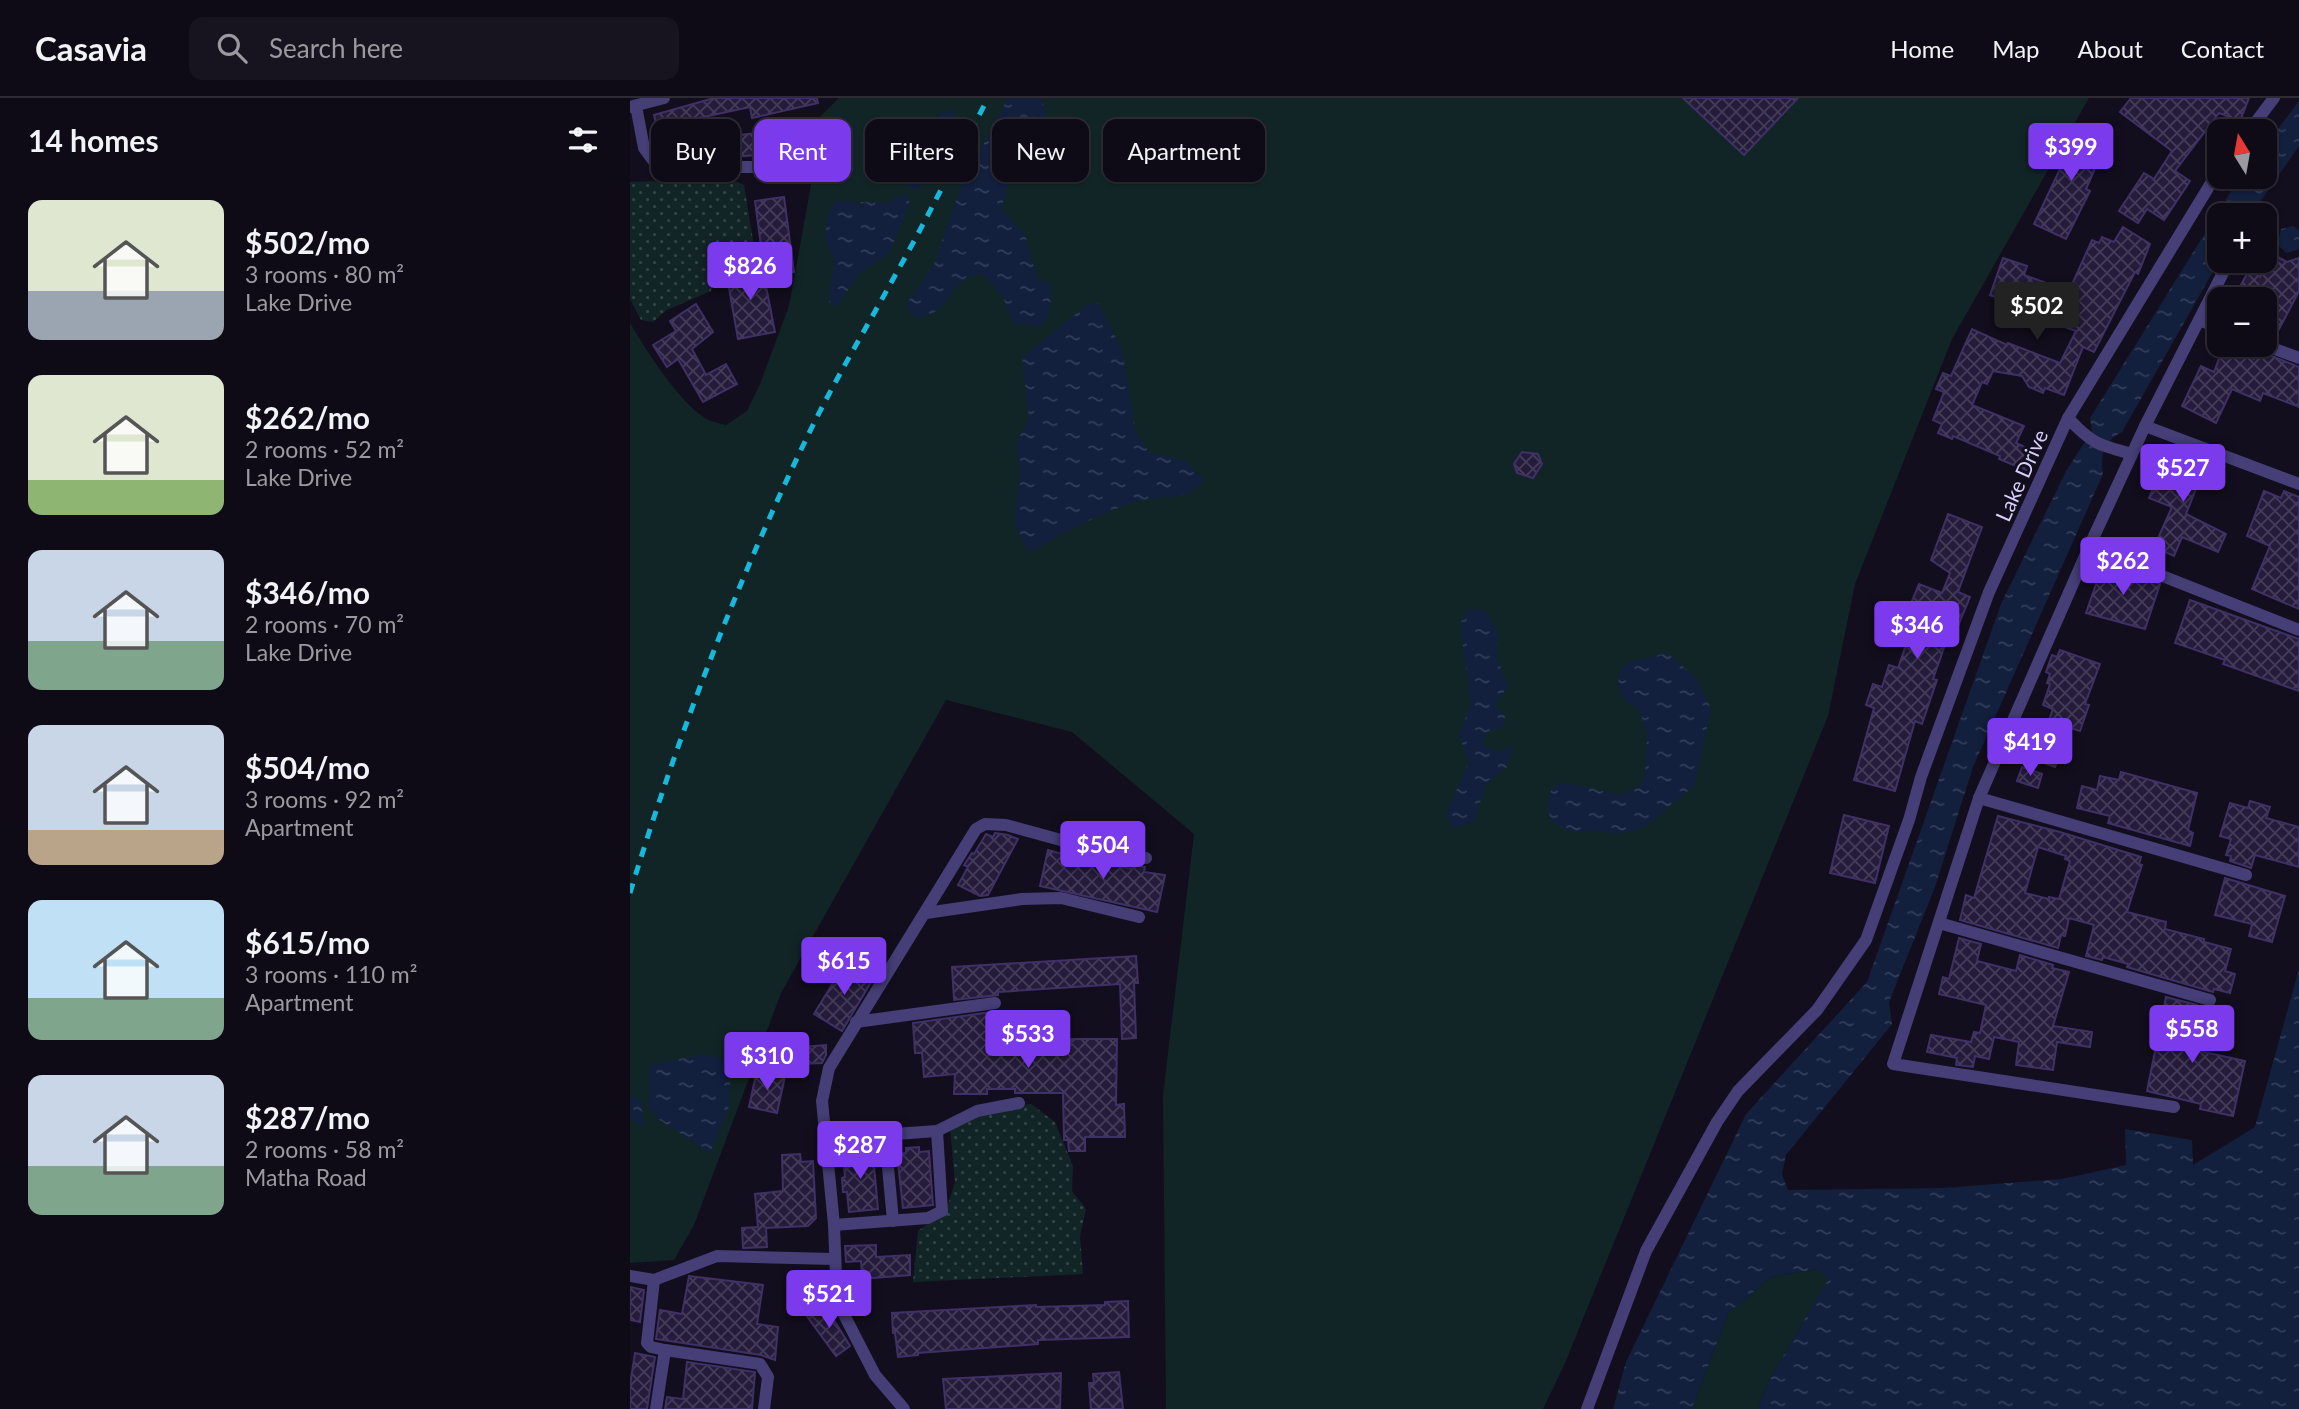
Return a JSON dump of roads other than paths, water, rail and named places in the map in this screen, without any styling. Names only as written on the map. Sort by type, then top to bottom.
[{"type":"street","points":[[664,98],[633,107],[644,148],[658,167],[754,167]]},
{"type":"street","points":[[2258,119],[2274,98]]},
{"type":"street","name":"Lake Drive","points":[[1587,1409],[1646,1251],[1717,1122],[1738,1091],[1817,1010],[1866,940],[1909,820],[1921,777],[1989,592],[2068,418],[2207,189]]},
{"type":"street","points":[[2174,1107],[1893,1065],[1979,797],[2145,426],[2223,273]]},
{"type":"street","points":[[2199,320],[2207,323]]},
{"type":"street","points":[[2277,350],[2299,358]]},
{"type":"street","points":[[2068,418],[2084,436],[2099,446],[2132,454]]},
{"type":"street","points":[[2145,426],[2299,484]]},
{"type":"street","points":[[2089,547],[2299,630]]},
{"type":"street","points":[[1979,797],[2246,875]]},
{"type":"street","points":[[904,1409],[875,1375],[837,1301],[834,1225],[821,1101],[830,1068],[976,829],[985,824],[1006,825],[1112,854],[1146,858]]},
{"type":"street","points":[[926,913],[1022,899],[1061,898],[1139,917]]},
{"type":"street","points":[[1939,923],[2210,1000]]},
{"type":"street","points":[[856,1022],[995,1003]]},
{"type":"street","points":[[825,1139],[937,1131],[977,1111],[1019,1103]]},
{"type":"street","points":[[834,1225],[928,1218],[942,1211],[937,1131]]},
{"type":"street","points":[[885,1135],[893,1221]]},
{"type":"street","points":[[630,1276],[654,1280],[718,1256],[834,1259]]},
{"type":"street","points":[[654,1280],[646,1339],[651,1347],[760,1364],[768,1377],[764,1409]]},
{"type":"street","points":[[656,1409],[664,1350]]},
{"type":"water","points":[[1008,98],[1042,98],[1047,119],[997,119]]},
{"type":"water","points":[[2299,101],[2299,146],[2277,178],[2277,130]]},
{"type":"water","points":[[955,111],[958,119],[938,119],[941,112]]},
{"type":"water","points":[[992,128],[992,182],[1011,182],[1001,209],[1025,234],[1037,278],[1052,285],[1049,315],[1040,327],[1013,323],[1003,297],[981,273],[960,283],[934,313],[917,318],[909,312],[907,303],[933,267],[964,182],[978,182],[978,155]]},
{"type":"water","points":[[909,182],[923,182],[919,188],[913,190],[908,185]]},
{"type":"water","points":[[2233,189],[2269,189],[2259,203],[2224,203]]},
{"type":"water","points":[[904,194],[910,203],[889,253],[859,274],[837,306],[829,303],[834,259],[825,240],[827,216],[835,201],[885,203]]},
{"type":"water","points":[[2294,226],[2299,231],[2299,249],[2287,253],[2277,245],[2281,229]]},
{"type":"water","points":[[2207,230],[2207,273],[2212,273],[2122,432],[2107,444],[2102,460],[2103,474],[1973,767],[1935,887],[1889,1002],[1892,1024],[1786,1155],[1782,1174],[1788,1190],[1943,1188],[2062,1179],[2126,1165],[2125,1129],[2192,1140],[2193,1165],[2255,1127],[2299,969],[2299,1409],[1758,1409],[1768,1382],[1828,1280],[1818,1269],[1771,1277],[1728,1313],[1692,1409],[1613,1409],[1626,1362],[1746,1114],[1867,982],[2001,604],[2066,471],[2092,431],[2090,418]]},
{"type":"water","points":[[1098,303],[1122,350],[1136,433],[1149,452],[1185,461],[1202,477],[1201,485],[1188,493],[1147,499],[1110,511],[1029,552],[1014,523],[1020,472],[1016,443],[1029,418],[1022,357],[1088,304]]},
{"type":"water","points":[[1469,609],[1485,610],[1499,635],[1496,656],[1508,686],[1495,705],[1505,716],[1503,728],[1486,732],[1483,744],[1497,752],[1513,746],[1507,767],[1486,784],[1474,822],[1452,829],[1447,812],[1469,761],[1459,735],[1471,704],[1460,623]]},
{"type":"water","points":[[1668,653],[1698,680],[1711,709],[1694,786],[1645,827],[1622,833],[1569,831],[1551,821],[1547,805],[1552,788],[1563,782],[1619,795],[1636,789],[1645,776],[1647,734],[1640,711],[1621,697],[1618,678],[1625,663]]},
{"type":"water","points":[[704,1054],[731,1060],[729,1106],[710,1153],[657,1118],[649,1106],[650,1065]]},
{"type":"water","points":[[630,1095],[641,1102],[644,1126],[630,1120]]},
{"type":"railway","points":[[630,893],[690,714],[760,539],[823,406],[988,98]]}]
